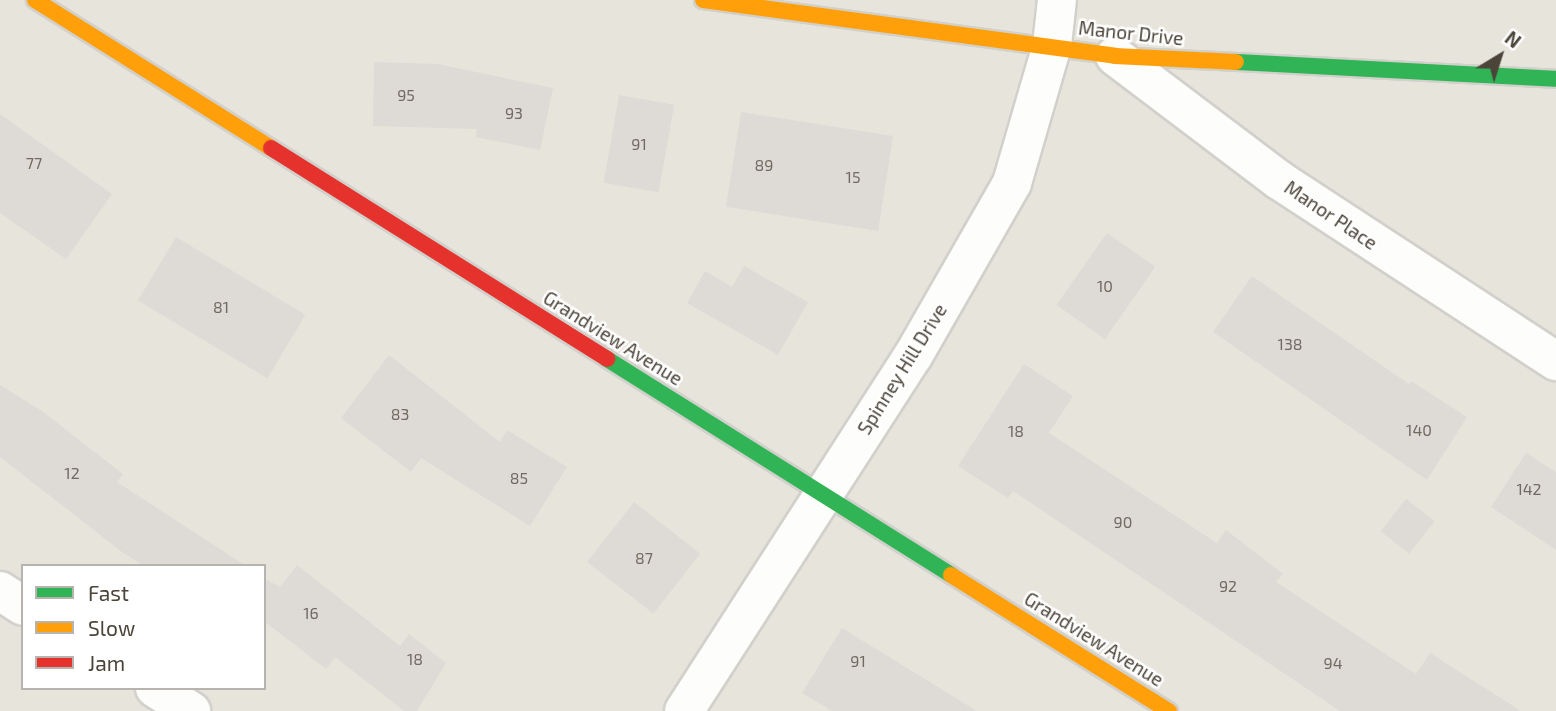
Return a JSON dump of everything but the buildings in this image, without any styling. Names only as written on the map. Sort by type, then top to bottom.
[{"type":"street","name":"Grandview Avenue","points":[[35,0],[1169,711]]},
{"type":"street","name":"Manor Drive","points":[[704,0],[1052,45],[1115,56],[1556,79]]},
{"type":"street","name":"Spinney Hill Drive","points":[[684,711],[913,356],[1012,183],[1052,45],[1057,0]]},
{"type":"street","name":"Manor Place","points":[[1115,56],[1279,180],[1556,361]]},
{"type":"street","points":[[0,591],[21,605]]},
{"type":"street","points":[[158,690],[191,711]]},
{"type":"shaded area","points":[[0,0],[1556,0],[1556,711],[0,711]]},
{"type":"traffic: fast","points":[[1236,62],[1556,79]]},
{"type":"traffic: fast","points":[[607,359],[951,575]]},
{"type":"traffic: slow","points":[[35,0],[271,148]]},
{"type":"traffic: slow","points":[[703,0],[1115,56],[1236,62]]},
{"type":"traffic: slow","points":[[951,575],[1169,711]]},
{"type":"traffic: jam","points":[[271,148],[607,359]]}]
